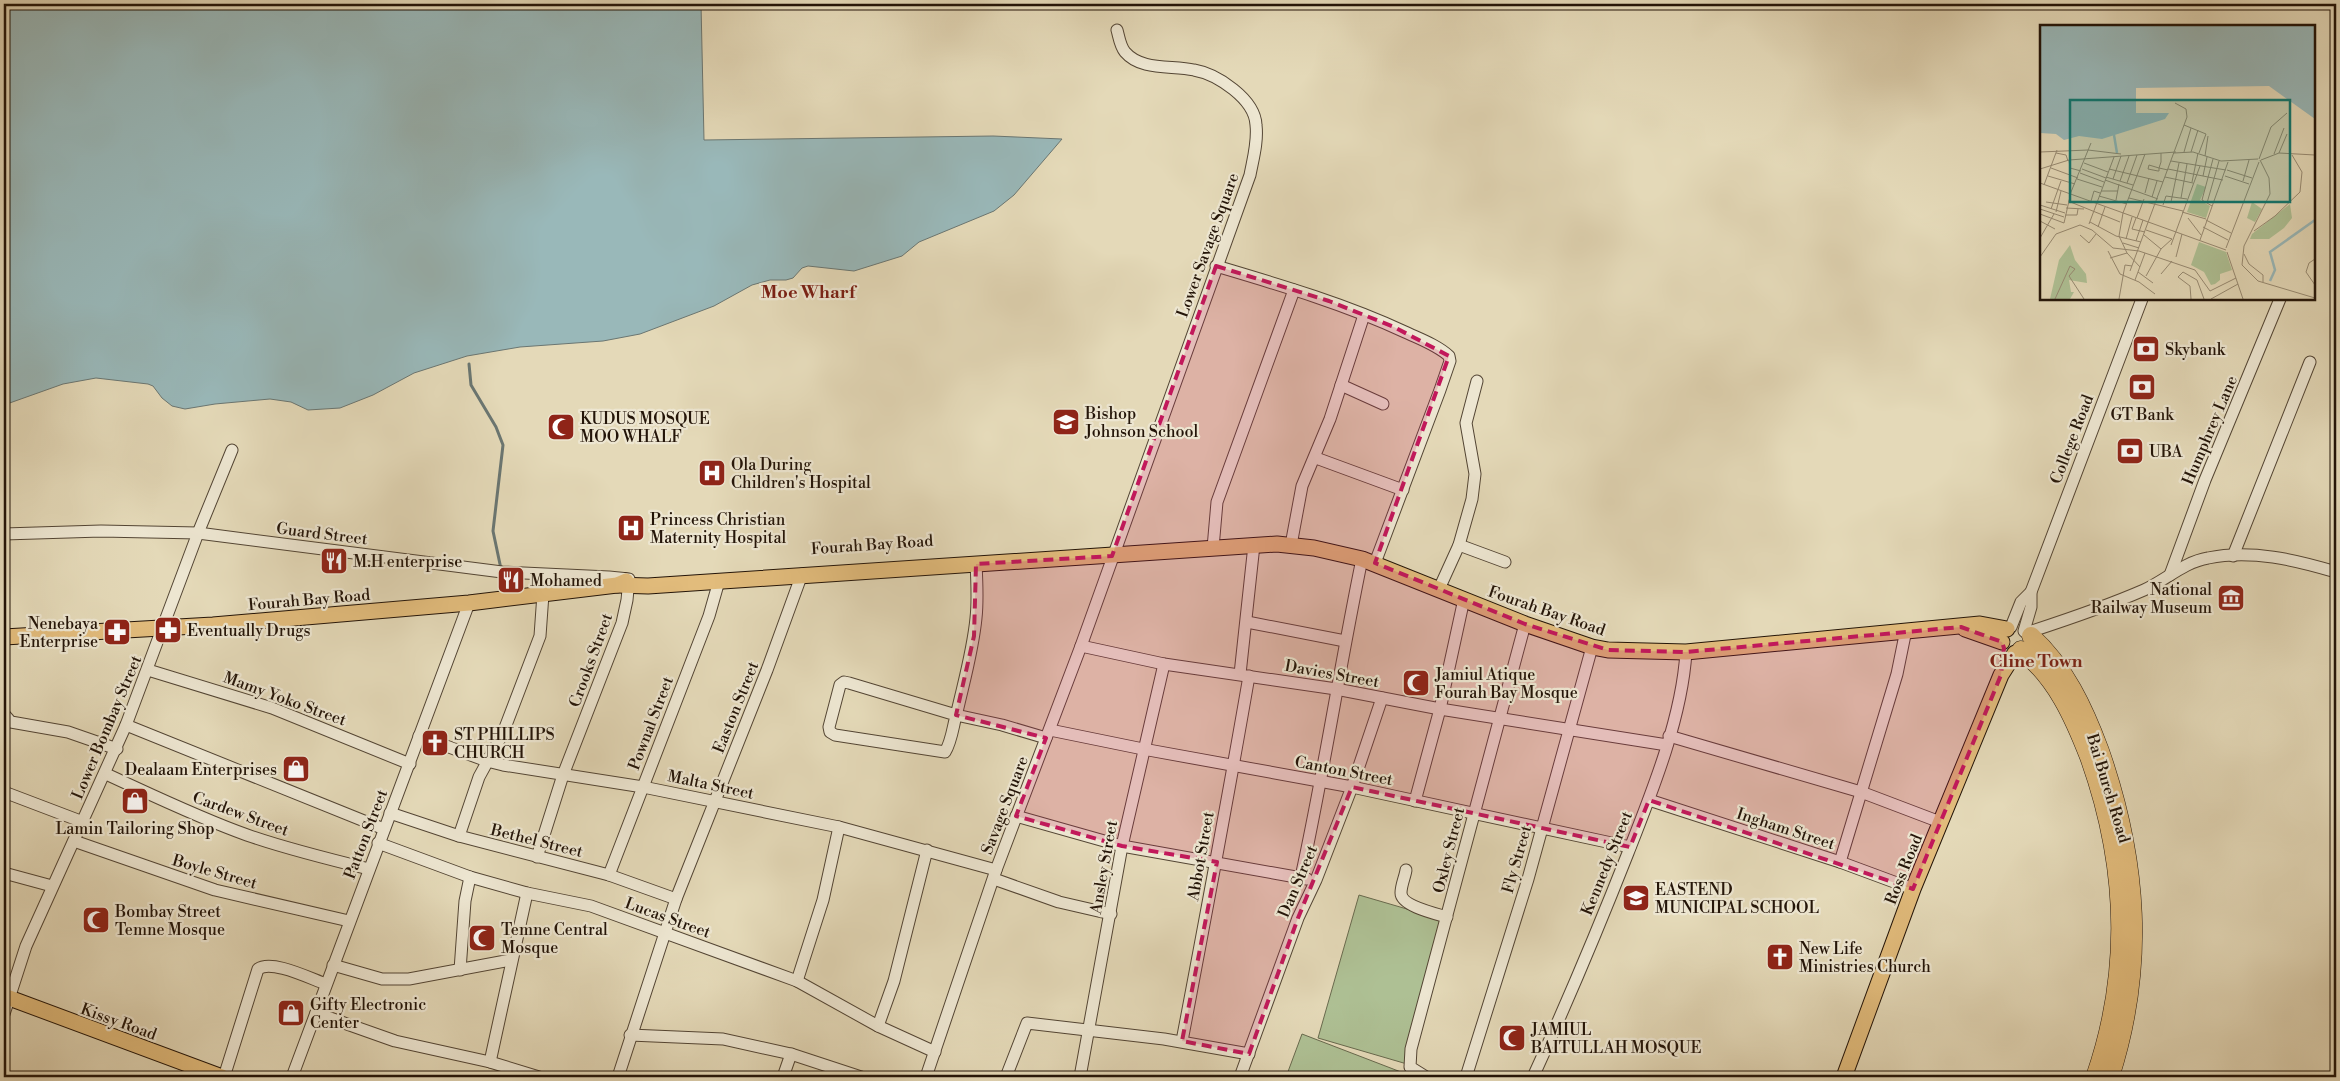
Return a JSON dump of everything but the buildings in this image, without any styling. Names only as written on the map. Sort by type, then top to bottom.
[{"type":"highway","name":"Bai Bureh Road","points":[[2027,633],[2056,662],[2077,696],[2094,734],[2109,777],[2126,843],[2134,923],[2132,964],[2130,993],[2124,1026],[2110,1077]]},
{"type":"highway","points":[[2010,642],[2038,665],[2059,690],[2075,723],[2094,771],[2114,849],[2119,886],[2120,955],[2117,992],[2110,1030],[2095,1077]]},
{"type":"main road","name":"Fourah Bay Road","points":[[4,637],[163,628],[470,603],[625,584],[942,561],[1058,553],[1114,551],[1130,553],[1254,545],[1291,545],[1342,553],[1369,561],[1525,624],[1592,647],[1632,652],[1686,652],[1980,624],[2010,642]]},
{"type":"main road","name":"Fourah Bay Road","points":[[625,584],[719,581],[942,561],[976,564],[1058,553]]},
{"type":"main road","name":"Ross Road","points":[[1844,1077],[1913,889],[2001,675],[2010,642]]},
{"type":"main road","name":"Kissy Road","points":[[6,997],[223,1077]]},
{"type":"street","name":"Lower Savage Square","points":[[1114,551],[1251,168],[1256,130],[1252,111],[1238,93],[1218,79],[1195,70],[1139,62],[1124,52],[1117,30]]},
{"type":"street","points":[[1216,266],[1294,290],[1364,315],[1436,346],[1449,356],[1450,361],[1403,490],[1369,561],[1345,641],[1321,783],[1301,877]]},
{"type":"street","points":[[1213,548],[1217,502],[1294,290]]},
{"type":"street","name":"College Road","points":[[2031,592],[2021,602],[2010,642],[2023,650],[2031,606],[2031,592],[2142,300]]},
{"type":"street","name":"Humphrey Lane","points":[[2170,575],[2205,480],[2247,383],[2280,300]]},
{"type":"street","points":[[1291,545],[1302,486],[1316,458],[1364,315]]},
{"type":"street","points":[[2233,556],[2310,362]]},
{"type":"street","points":[[1439,589],[1459,545],[1472,498],[1475,474],[1466,423],[1477,381]]},
{"type":"street","points":[[1341,385],[1383,404]]},
{"type":"street","name":"Lower Bombay Street","points":[[4,1014],[6,997],[26,946],[52,886],[106,774],[148,670],[198,533],[232,450]]},
{"type":"street","points":[[1316,458],[1403,490]]},
{"type":"street","name":"Guard Street","points":[[4,534],[101,531],[198,533],[502,572],[609,576],[625,584]]},
{"type":"street","name":"Abbot Street","points":[[1182,1041],[1217,862],[1223,816],[1233,766],[1244,675],[1254,545]]},
{"type":"street","points":[[1459,545],[1505,562]]},
{"type":"street","name":"Savage Square","points":[[926,1077],[995,874],[1081,646],[1114,551]]},
{"type":"street","points":[[2010,642],[2027,633],[2112,604],[2148,588],[2191,563],[2208,558],[2233,556],[2271,557],[2299,561],[2336,572]]},
{"type":"street","points":[[956,715],[974,636],[977,599],[976,564]]},
{"type":"street","name":"Easton Street","points":[[618,1077],[664,931],[771,661],[802,574]]},
{"type":"street","name":"Pownal Street","points":[[609,875],[709,616],[719,581]]},
{"type":"street","name":"Crooks Street","points":[[537,857],[563,775],[622,623],[625,584]]},
{"type":"street","points":[[459,836],[479,778],[503,733],[540,636],[543,594]]},
{"type":"street","points":[[1415,801],[1440,709],[1464,599]]},
{"type":"street","name":"Patton Street","points":[[292,1077],[378,843],[410,764],[470,603]]},
{"type":"street","points":[[1247,622],[1345,641]]},
{"type":"street","name":"Oxley Street","points":[[1426,1077],[1410,1067],[1409,1060],[1525,624]]},
{"type":"street","points":[[1840,862],[1899,667],[1906,630]]},
{"type":"street","name":"Davies Street","points":[[1081,646],[1164,664],[1336,689],[1440,709],[1500,717],[1569,730],[1668,740],[1861,792],[1940,822]]},
{"type":"street","name":"Fly Street","points":[[1466,1077],[1541,828],[1592,647]]},
{"type":"street","name":"Kennedy Street","points":[[1533,1077],[1575,986],[1649,800],[1668,740],[1681,689],[1686,652]]},
{"type":"street","name":"Ansley Street","points":[[1080,1077],[1122,846],[1164,664]]},
{"type":"street","name":"Mamy Yoko Street","points":[[148,670],[272,708],[410,764]]},
{"type":"street","name":"Canton Street","points":[[956,715],[945,752],[836,735],[830,732],[828,727],[840,685],[844,682],[956,715],[1002,725],[1352,787],[1630,847]]},
{"type":"street","name":"Dan Street","points":[[1240,1077],[1298,918],[1316,880],[1352,787],[1382,698]]},
{"type":"street","points":[[4,714],[11,722],[68,732],[116,749]]},
{"type":"street","points":[[126,725],[384,829]]},
{"type":"street","name":"Malta Street","points":[[419,736],[487,761],[643,787],[839,827],[927,850],[995,874],[1060,902],[1111,914]]},
{"type":"street","name":"Cardew Street","points":[[106,774],[166,802],[244,834],[369,869]]},
{"type":"street","points":[[4,792],[83,822]]},
{"type":"street","name":"Ingham Street","points":[[1649,800],[1840,862],[1913,889]]},
{"type":"street","name":"Bethel Street","points":[[390,813],[459,836],[609,875],[676,899]]},
{"type":"street","points":[[1016,816],[1122,846],[1316,880]]},
{"type":"street","points":[[797,981],[823,900],[839,827]]},
{"type":"street","name":"Boyle Street","points":[[74,841],[215,890],[349,921]]},
{"type":"street","name":"Lucas Street","points":[[378,843],[470,876],[527,892],[592,906],[664,931],[797,981],[878,1026],[935,1052]]},
{"type":"street","points":[[878,1026],[894,981],[927,850]]},
{"type":"street","points":[[1406,870],[1400,894],[1403,899],[1410,904],[1447,918]]},
{"type":"street","points":[[4,873],[52,886]]},
{"type":"street","points":[[460,970],[465,901],[470,876]]},
{"type":"street","points":[[490,1062],[527,892]]},
{"type":"street","points":[[333,965],[382,978],[424,978],[511,960]]},
{"type":"street","points":[[223,1077],[258,969],[266,966],[280,967],[326,984]]},
{"type":"street","points":[[316,1013],[395,1041],[490,1062],[539,1077]]},
{"type":"street","points":[[1006,1077],[1027,1023],[1182,1041],[1249,1054]]},
{"type":"street","points":[[630,1035],[723,1039],[790,1054],[853,1076]]},
{"type":"street","points":[[783,1077],[790,1054]]},
{"type":"highlighted area","points":[[1216,266],[1329,301],[1394,327],[1449,356],[1375,563],[1525,624],[1608,650],[1686,652],[1961,627],[2002,642],[2004,648],[2001,675],[1913,889],[1649,800],[1630,847],[1352,787],[1298,918],[1249,1054],[1182,1041],[1217,862],[1122,846],[1016,816],[1046,738],[956,715],[974,636],[976,564],[1112,556]]},
{"type":"green space","points":[[1359,895],[1448,921],[1407,1064],[1318,1038]]},
{"type":"green space","points":[[1302,1034],[1414,1077],[1286,1077]]},
{"type":"water","points":[[4,4],[701,4],[704,140],[993,136],[1062,139],[1014,195],[994,211],[919,242],[902,256],[854,271],[808,266],[802,268],[793,278],[770,280],[752,285],[714,306],[640,334],[603,341],[520,347],[467,356],[414,373],[373,395],[340,408],[308,410],[291,402],[270,399],[185,409],[172,406],[162,398],[153,386],[148,384],[96,378],[63,384],[4,405]]},
{"type":"waterway","points":[[469,364],[471,385],[496,427],[503,445],[493,531],[501,569]]},
{"type":"place","name":"Skybank","points":[[2146,349]]},
{"type":"place","name":"GT Bank","points":[[2142,387]]},
{"type":"place","name":"Bishop Johnson School","points":[[1066,422]]},
{"type":"place","name":"KUDUS MOSQUE MOO WHALF","points":[[561,427]]},
{"type":"place","name":"UBA","points":[[2130,451]]},
{"type":"place","name":"Ola During Children's Hospital","points":[[712,473]]},
{"type":"place","name":"Princess Christian Maternity Hospital","points":[[631,528]]},
{"type":"place","name":"M.H enterprise","points":[[334,561]]},
{"type":"place","name":"Mohamed","points":[[511,580]]},
{"type":"place","name":"National Railway Museum","points":[[2231,598]]},
{"type":"place","name":"Eventually Drugs","points":[[168,630]]},
{"type":"place","name":"Nenebaya Enterprise","points":[[117,632]]},
{"type":"place","name":"Jamiul Atique Fourah Bay Mosque","points":[[1416,683]]},
{"type":"place","name":"ST PHILLIPS CHURCH","points":[[435,743]]},
{"type":"place","name":"Dealaam Enterprises","points":[[296,769]]},
{"type":"place","name":"Lamin Tailoring Shop","points":[[135,801]]},
{"type":"place","name":"EASTEND MUNICIPAL SCHOOL","points":[[1636,898]]},
{"type":"place","name":"Bombay Street Temne Mosque","points":[[96,920]]},
{"type":"place","name":"Temne Central Mosque","points":[[482,938]]},
{"type":"place","name":"New Life Ministries Church","points":[[1780,957]]},
{"type":"place","name":"Gifty Electronic Center","points":[[291,1013]]},
{"type":"place","name":"JAMIUL BAITULLAH MOSQUE","points":[[1512,1038]]},
{"type":"district","name":"Moe Wharf","points":[[808,292]]},
{"type":"district","name":"Cline Town","points":[[2036,661]]}]
